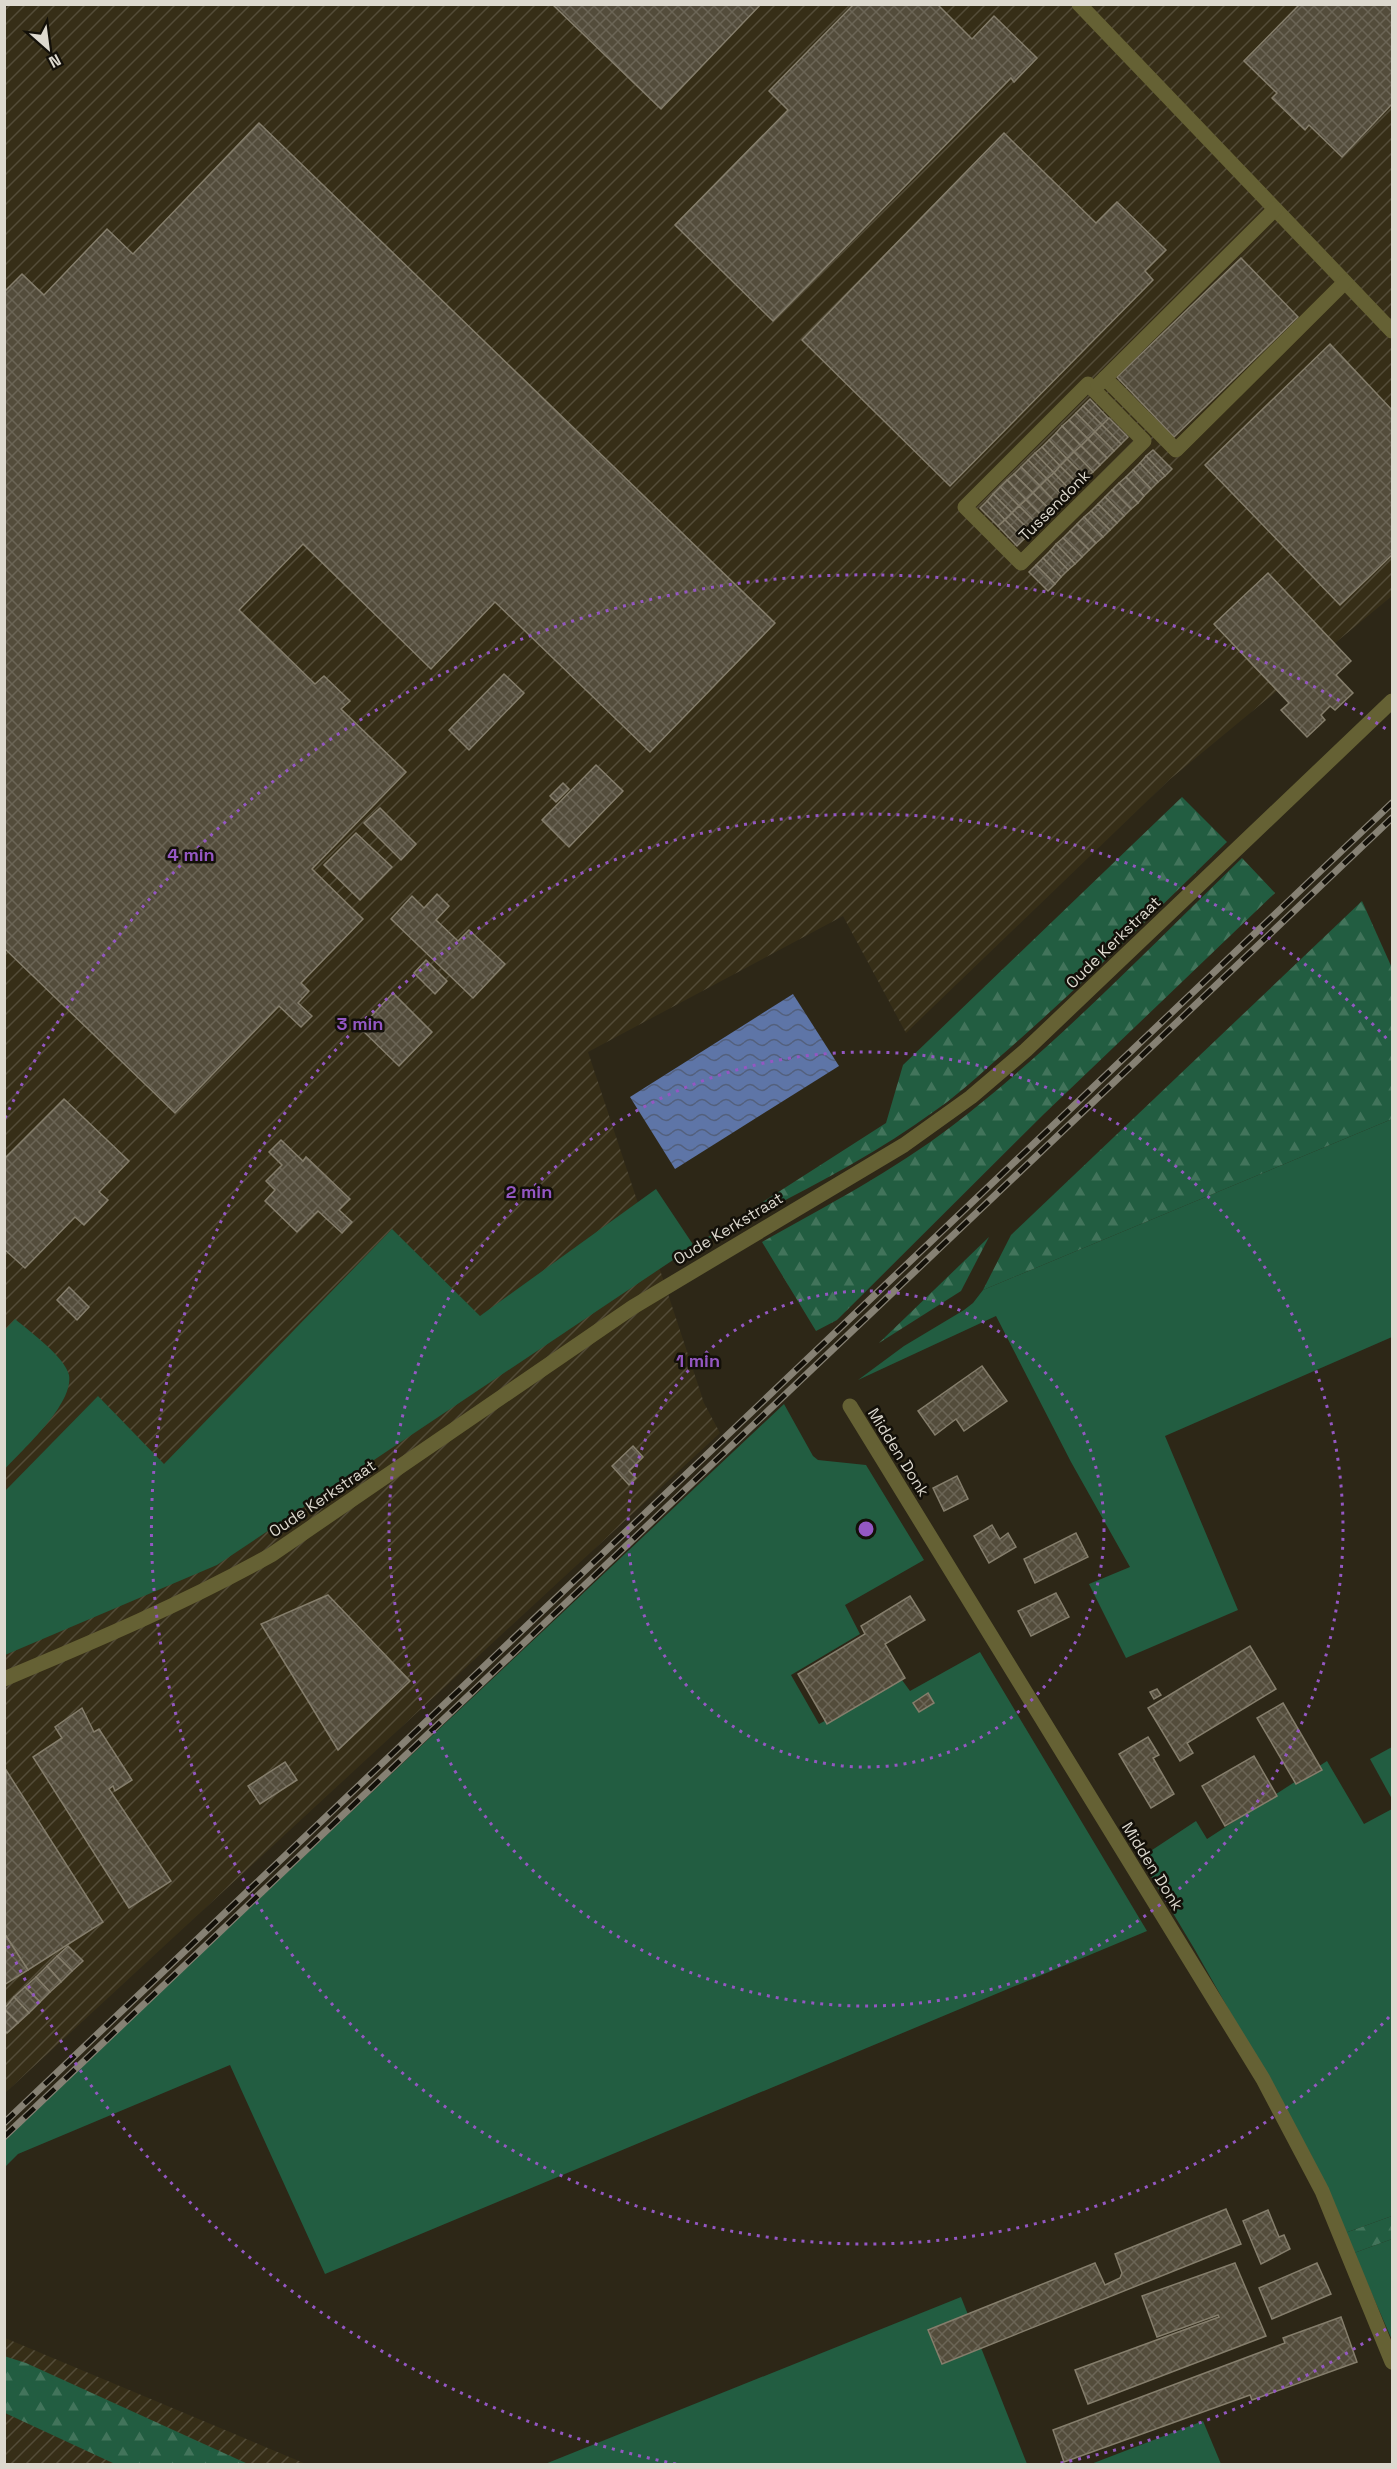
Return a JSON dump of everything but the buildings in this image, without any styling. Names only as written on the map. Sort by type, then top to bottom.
[{"type":"street","points":[[1079,4],[1392,332]]},
{"type":"street","name":"Tussendonk","points":[[1093,390],[1275,209]]},
{"type":"street","points":[[1105,378],[1176,450],[1345,282]]},
{"type":"street","name":"Tussendonk","points":[[1088,384],[1093,390],[1144,441],[1021,563],[964,507],[1088,384]]},
{"type":"street","name":"Oude Kerkstraat","points":[[4,1680],[157,1614],[211,1588],[271,1554],[633,1307],[914,1138],[971,1097],[1026,1050],[1392,701]]},
{"type":"street","name":"Midden Donk","points":[[850,1406],[1263,2079],[1322,2191],[1392,2362]]},
{"type":"shaded area","points":[[5,5],[1392,5],[1392,596],[1169,780],[906,1033],[843,916],[588,1052],[704,1403],[720,1433],[5,2093]]},
{"type":"shaded area","points":[[5,2338],[306,2464],[5,2464]]},
{"type":"green space","points":[[1182,797],[1227,842],[1125,942],[1046,1015],[979,1076],[907,1130],[818,1183],[694,1246],[886,1123],[903,1065]]},
{"type":"green space","points":[[1242,858],[1275,893],[1044,1114],[837,1320],[816,1331],[762,1242],[859,1187],[952,1126],[1065,1030]]},
{"type":"green space","points":[[1362,901],[1392,968],[1392,1119],[983,1290],[1011,1235]]},
{"type":"green space","points":[[1392,1119],[1392,1337],[1165,1436],[1238,1610],[1126,1658],[1089,1584],[1130,1567],[1071,1462],[996,1316],[858,1380],[904,1346],[964,1310],[983,1290]]},
{"type":"green space","points":[[656,1189],[694,1246],[217,1565],[5,1655],[5,1491],[98,1396],[164,1464],[392,1229],[480,1316]]},
{"type":"green space","points":[[989,1237],[961,1291],[879,1343]]},
{"type":"green space","points":[[15,1319],[61,1360],[69,1375],[64,1399],[56,1412],[5,1469],[5,1330]]},
{"type":"green space","points":[[784,1404],[813,1456],[818,1460],[866,1465],[924,1560],[845,1605],[860,1634],[791,1675],[819,1724],[902,1680],[910,1691],[980,1652],[1147,1931],[325,2274],[230,2065],[18,2154],[5,2167],[5,2138]]},
{"type":"green space","points":[[1392,1747],[1392,1799],[1370,1759]]},
{"type":"green space","points":[[1327,1761],[1364,1824],[1392,1809],[1392,2216],[1345,2233],[1311,2155],[1140,1858],[1196,1821],[1207,1839]]},
{"type":"green space","points":[[1392,2216],[1392,2239],[1354,2253],[1345,2233]]},
{"type":"green space","points":[[1392,2239],[1392,2340],[1354,2253]]},
{"type":"green space","points":[[961,2297],[1027,2464],[545,2464]]},
{"type":"green space","points":[[4,2356],[26,2363],[248,2464],[115,2464],[5,2413]]},
{"type":"green space","points":[[1203,2421],[1221,2464],[1091,2464]]},
{"type":"water","points":[[793,994],[839,1066],[675,1169],[630,1097]]},
{"type":"railway","points":[[4,2123],[1392,803]]},
{"type":"railway","points":[[4,2137],[1392,818]]}]
